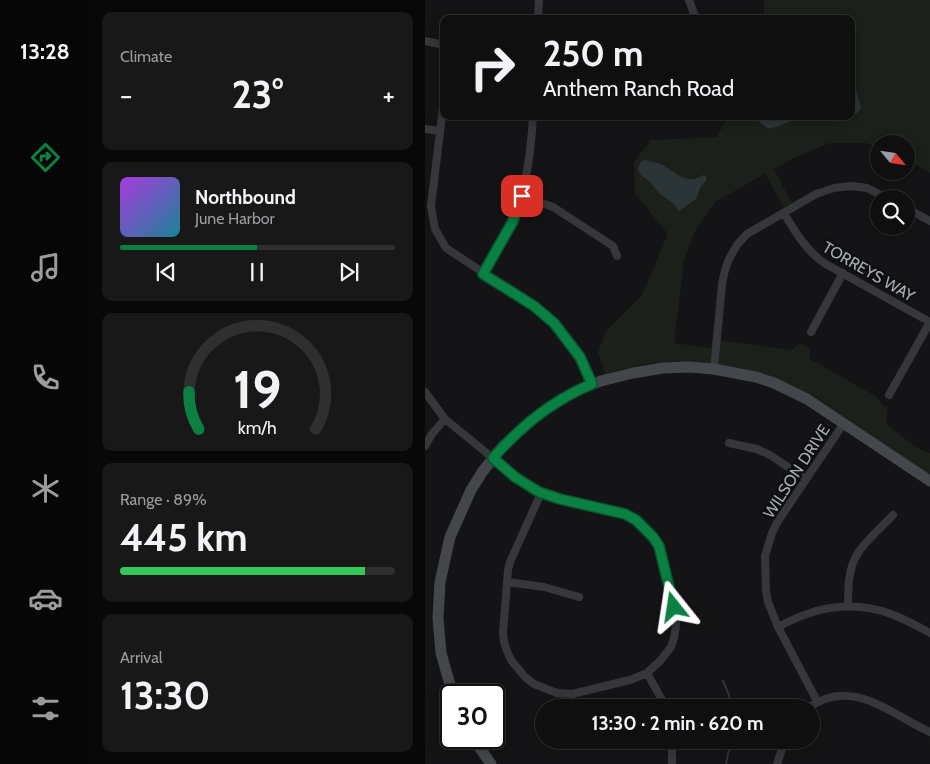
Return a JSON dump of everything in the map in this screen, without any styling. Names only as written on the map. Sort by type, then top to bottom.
[{"type":"street","points":[[538,15],[539,0]]},
{"type":"street","points":[[689,0],[695,15]]},
{"type":"street","points":[[425,41],[440,44]]},
{"type":"street","points":[[441,120],[429,218],[435,229],[446,248],[534,306],[554,323],[580,357],[592,384]]},
{"type":"street","points":[[483,274],[513,221],[522,196],[533,120]]},
{"type":"street","points":[[425,129],[440,131]]},
{"type":"street","points":[[714,369],[722,284],[729,259],[737,245],[747,234],[816,194],[834,188],[851,186],[871,190]]},
{"type":"street","points":[[522,196],[553,207],[613,246],[617,256]]},
{"type":"street","name":"TORREYS WAY","points":[[784,212],[805,246],[814,256],[930,322]]},
{"type":"street","points":[[915,213],[930,221]]},
{"type":"street","points":[[811,332],[843,273]]},
{"type":"street","points":[[889,394],[930,322]]},
{"type":"street","points":[[450,684],[441,653],[439,618],[440,582],[450,537],[460,513],[483,470],[503,446],[548,408],[592,384],[633,372],[663,368],[689,367],[714,369],[756,377],[774,383],[807,399],[930,481]]},
{"type":"street","points":[[425,392],[445,419],[527,486],[560,499],[625,514],[636,520],[653,537],[659,546],[676,613],[676,626],[671,646],[660,661],[647,673],[630,680],[572,694],[557,693],[534,684],[525,677],[511,660],[504,642],[503,632],[508,570],[513,553],[541,493]]},
{"type":"street","points":[[425,446],[432,434],[445,419]]},
{"type":"street","name":"WILSON DRIVE","points":[[816,699],[778,627],[768,602],[765,556],[778,521],[844,423]]},
{"type":"street","points":[[729,443],[770,455],[806,479]]},
{"type":"street","points":[[848,606],[850,572],[858,553],[893,516]]},
{"type":"street","points":[[507,582],[544,587],[579,597]]},
{"type":"street","points":[[778,627],[805,614],[829,608],[848,606],[863,607],[890,614],[930,633]]},
{"type":"street","points":[[647,673],[661,699]]},
{"type":"street","points":[[820,700],[830,696],[843,695],[869,700],[930,732]]},
{"type":"street","points":[[481,749],[491,764]]},
{"type":"street","points":[[672,749],[672,764]]},
{"type":"street","points":[[777,764],[782,749]]},
{"type":"shaded area","points":[[764,0],[930,0],[930,173],[915,164],[915,135],[870,135],[870,145],[830,143],[798,156],[774,169],[792,203],[784,207],[765,174],[715,202],[695,231],[684,261],[674,343],[711,348],[712,339],[791,350],[801,343],[810,348],[810,359],[877,397],[883,406],[888,407],[886,424],[917,448],[930,453],[930,475],[811,394],[763,373],[703,362],[664,362],[639,365],[605,374],[598,352],[606,331],[642,295],[668,234],[635,194],[634,162],[651,140],[717,137],[726,120],[855,120],[855,15],[764,15]]},
{"type":"shaded area","points":[[855,90],[861,107],[855,115]]},
{"type":"shaded area","points":[[758,120],[793,120],[769,128]]},
{"type":"shaded area","points":[[645,160],[660,164],[686,178],[697,178],[703,175],[707,177],[706,181],[701,186],[696,199],[679,211],[674,204],[661,195],[638,171],[641,162]]},
{"type":"waterway","points":[[723,681],[729,699]]},
{"type":"waterway","points":[[726,764],[729,749]]},
{"type":"route","points":[[522,196],[513,221],[483,274],[534,306],[554,323],[580,357],[592,384],[548,408],[516,434],[493,458],[527,486],[539,492],[551,497],[625,514],[636,520],[659,546],[674,607]]}]
